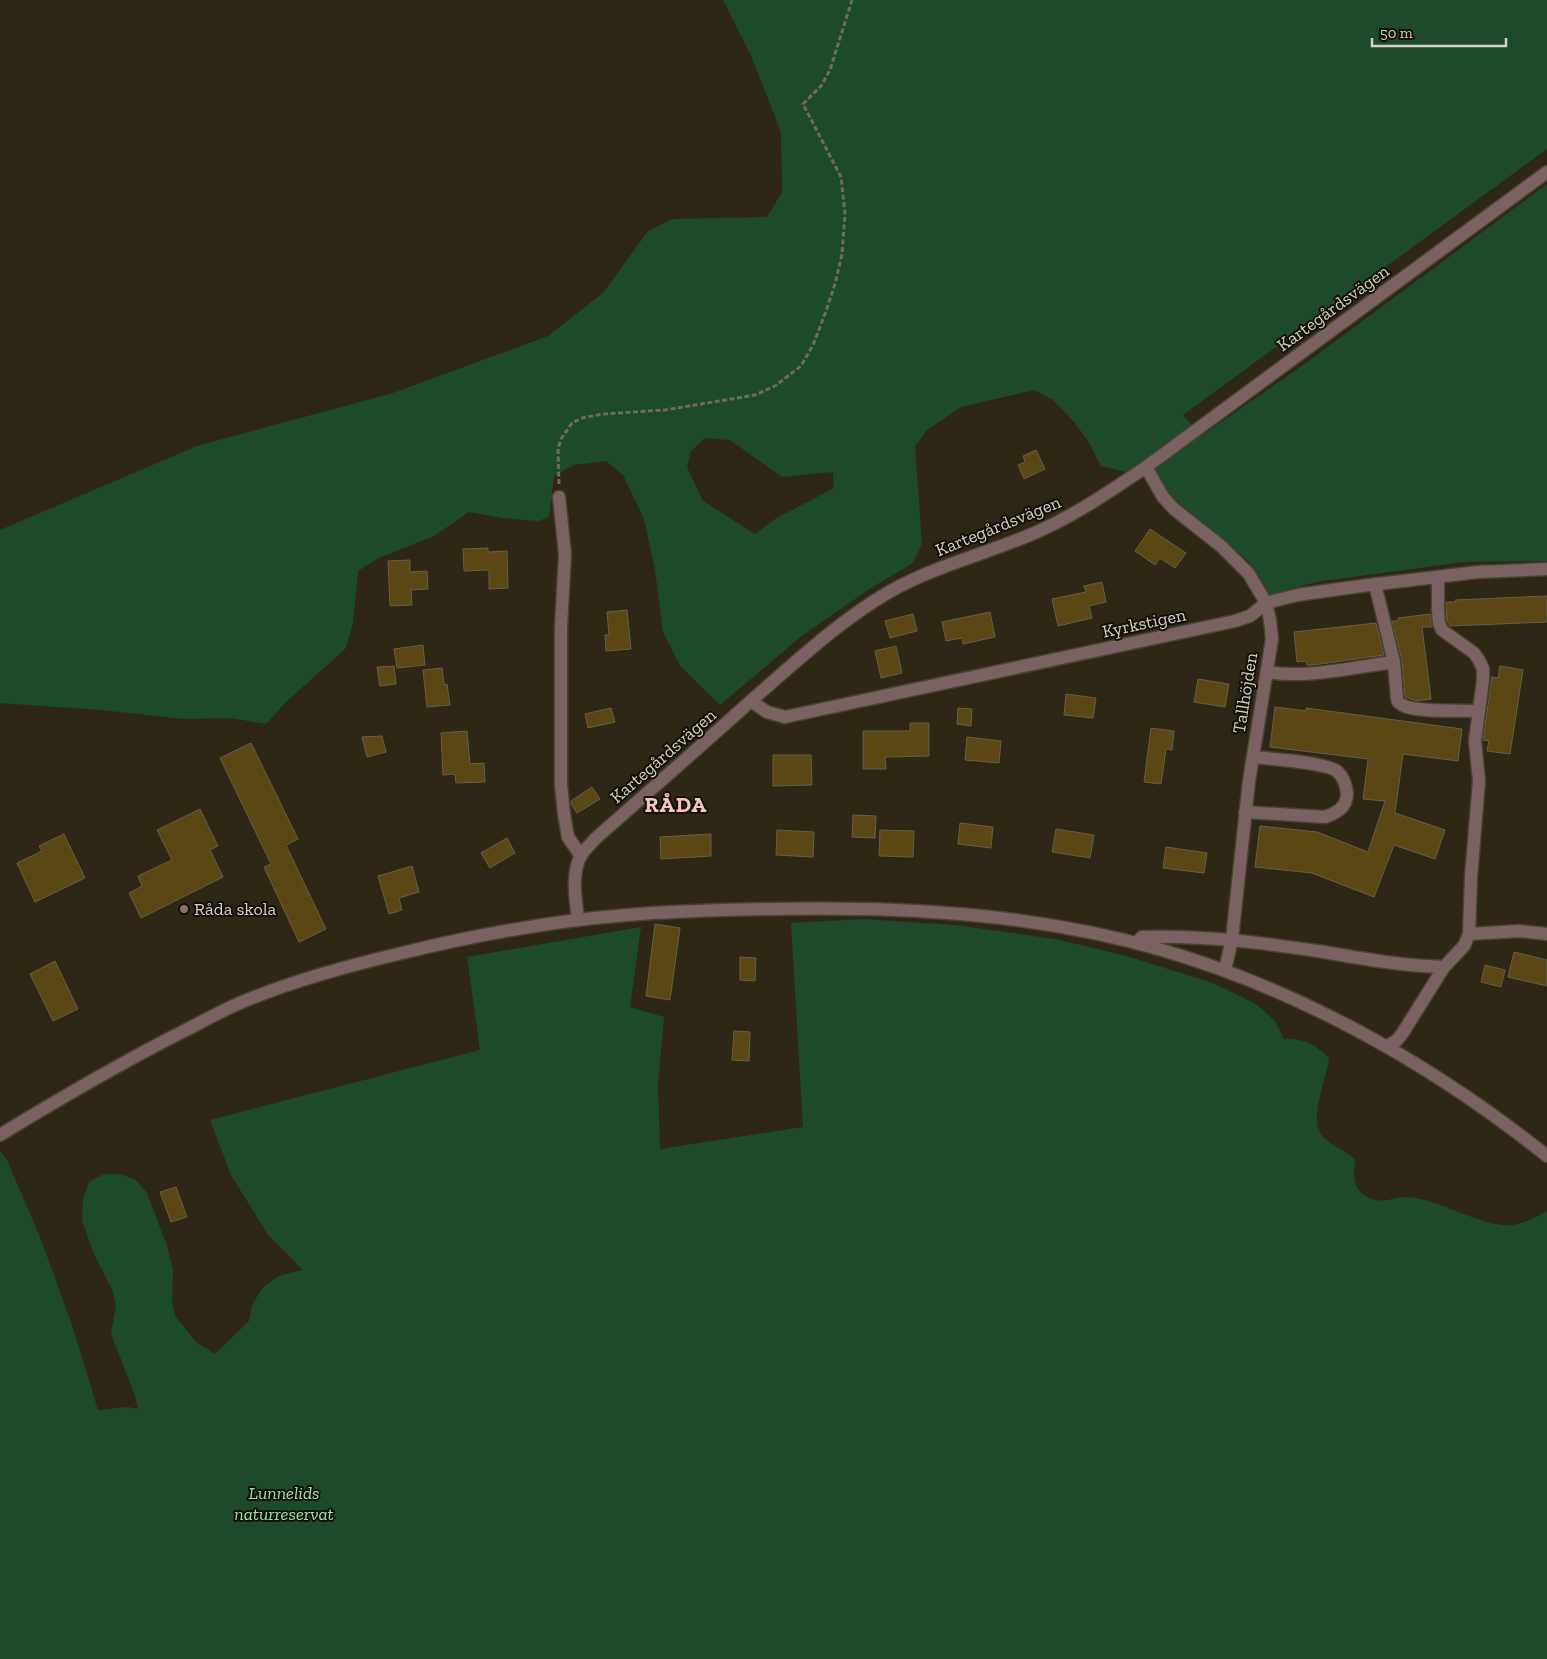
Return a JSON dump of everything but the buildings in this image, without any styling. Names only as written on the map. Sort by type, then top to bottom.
[{"type":"street","name":"Kartegårdsvägen","points":[[580,856],[595,839],[812,647],[850,616],[921,576],[1040,531],[1071,515],[1146,467],[1547,172]]},
{"type":"street","name":"Tallhöjden","points":[[1146,467],[1163,497],[1174,509],[1221,546],[1249,574],[1266,603],[1270,620],[1272,639],[1245,812],[1232,939],[1225,970]]},
{"type":"street","points":[[559,497],[565,554],[562,627],[561,785],[568,838],[580,856],[575,882],[578,920]]},
{"type":"street","name":"Kyrkstigen","points":[[751,701],[767,712],[785,717],[1235,621],[1250,616],[1266,603],[1297,595],[1478,572],[1547,570]]},
{"type":"street","points":[[1387,1046],[1396,1041],[1402,1034],[1444,967],[1459,954],[1469,934],[1471,877],[1479,781],[1475,741],[1483,669],[1480,660],[1474,653],[1442,630],[1438,611],[1438,577]]},
{"type":"street","points":[[1375,584],[1394,662],[1397,698],[1401,704],[1416,709],[1478,711]]},
{"type":"street","points":[[1267,672],[1306,674],[1394,662]]},
{"type":"street","points":[[1245,812],[1325,817],[1336,813],[1344,806],[1347,795],[1345,782],[1337,771],[1322,766],[1253,757]]},
{"type":"street","points":[[0,1135],[107,1072],[244,1001],[328,972],[478,936],[578,920],[698,910],[848,908],[914,910],[1031,921],[1087,931],[1136,943],[1225,970],[1318,1011],[1387,1046],[1494,1115],[1547,1156]]},
{"type":"street","points":[[1469,934],[1519,931],[1547,934]]},
{"type":"street","points":[[1136,943],[1142,937],[1158,936],[1232,939],[1392,963],[1444,967]]},
{"type":"path","points":[[559,497],[558,449],[561,439],[572,424],[582,418],[603,414],[665,410],[755,395],[775,386],[801,366],[813,345],[835,284],[842,254],[845,214],[841,177],[803,104],[821,86],[830,70],[852,0]]},
{"type":"green space","points":[[723,0],[1547,0],[1547,149],[1183,415],[1201,436],[1306,363],[1547,184],[1547,561],[1463,562],[1316,582],[1268,595],[1249,562],[1171,496],[1160,480],[1101,466],[1088,441],[1075,423],[1053,400],[1034,390],[961,407],[927,430],[915,446],[922,544],[913,563],[871,588],[803,635],[720,705],[680,666],[663,632],[655,570],[644,519],[623,475],[606,461],[574,465],[554,476],[549,517],[538,521],[502,518],[469,512],[434,536],[379,558],[358,571],[353,623],[346,648],[285,703],[266,724],[230,718],[184,719],[101,710],[0,703],[0,530],[197,446],[393,393],[548,336],[604,292],[648,231],[673,219],[767,217],[782,192],[781,132],[751,56]],"holes":[[[705,438],[730,440],[782,477],[833,472],[834,488],[775,519],[755,534],[703,501],[687,467],[691,451]]]},
{"type":"green space","name":"Lunnelids naturreservat","points":[[863,919],[955,925],[1055,939],[1123,955],[1213,983],[1256,1004],[1275,1021],[1284,1039],[1309,1043],[1329,1058],[1318,1108],[1318,1127],[1324,1138],[1355,1160],[1354,1175],[1357,1188],[1364,1195],[1375,1200],[1402,1197],[1416,1198],[1490,1223],[1502,1225],[1521,1223],[1547,1211],[1547,1659],[0,1659],[0,1151],[7,1160],[40,1237],[72,1325],[98,1410],[128,1407],[138,1409],[135,1395],[111,1334],[116,1306],[113,1292],[93,1252],[82,1220],[83,1199],[89,1182],[104,1174],[120,1174],[136,1180],[147,1193],[167,1246],[173,1270],[172,1301],[175,1316],[197,1343],[215,1354],[249,1321],[252,1305],[263,1287],[279,1276],[303,1270],[268,1235],[231,1175],[210,1120],[480,1050],[467,957],[641,927],[630,1007],[664,1017],[658,1083],[660,1149],[803,1127],[791,923]]},
{"type":"place","name":"Råda skola","points":[[184,909]]},
{"type":"district","name":"RÅDA","points":[[676,804]]}]
